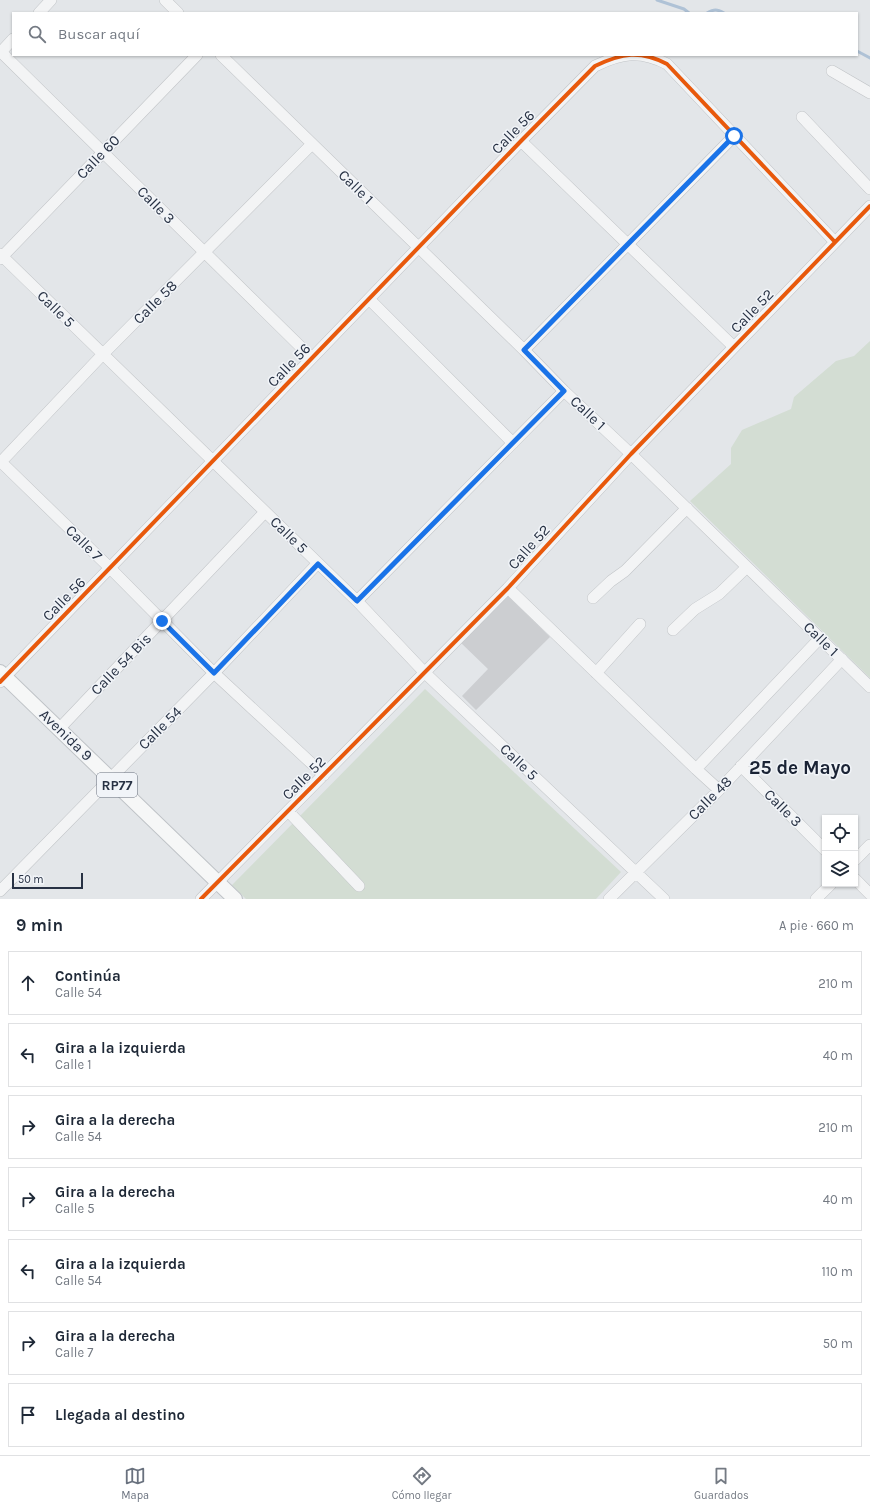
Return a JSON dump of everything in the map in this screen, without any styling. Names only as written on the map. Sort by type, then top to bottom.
[{"type":"main road","name":"Avenida 9","points":[[1,678],[58,729],[212,892],[234,899]]},
{"type":"main road","name":"Avenida 9","points":[[1,678],[107,782]]},
{"type":"street","points":[[40,12],[51,0]]},
{"type":"street","points":[[165,0],[177,12]]},
{"type":"street","points":[[0,52],[12,40]]},
{"type":"street","name":"Calle 3","points":[[0,52],[312,358]]},
{"type":"street","name":"Calle 60","points":[[1,256],[196,56]]},
{"type":"street","name":"Calle 1","points":[[222,56],[419,247],[564,391],[687,508],[870,687]]},
{"type":"street","name":"Calle 56","points":[[1,678],[110,568],[595,66],[609,59],[621,56]]},
{"type":"street","name":"Calle 56","points":[[646,56],[653,57],[667,64],[734,136]]},
{"type":"street","points":[[832,71],[870,93]]},
{"type":"street","points":[[802,117],[870,189]]},
{"type":"street","points":[[524,350],[734,136],[835,242]]},
{"type":"street","points":[[521,141],[734,346]]},
{"type":"street","name":"Calle 58","points":[[0,462],[103,354],[312,144]]},
{"type":"street","name":"Calle 52","points":[[212,892],[288,811],[508,588],[631,454],[870,206]]},
{"type":"street","name":"Calle 5","points":[[1,256],[357,601],[425,673],[664,899]]},
{"type":"street","points":[[369,299],[513,443]]},
{"type":"street","points":[[357,601],[564,391]]},
{"type":"street","name":"Calle 7","points":[[0,462],[110,568],[214,673],[324,775]]},
{"type":"street","points":[[593,598],[611,581],[625,571],[687,508]]},
{"type":"street","name":"Calle 54 Bis","points":[[58,729],[265,512]]},
{"type":"street","name":"Calle 54","points":[[0,891],[214,673],[318,564]]},
{"type":"street","points":[[673,630],[695,608],[719,594],[747,567]]},
{"type":"street","points":[[508,588],[719,790]]},
{"type":"street","points":[[596,673],[640,624]]},
{"type":"street","points":[[696,769],[820,638]]},
{"type":"street","name":"Calle 48","points":[[610,899],[719,790],[842,659]]},
{"type":"street","name":"Calle 3","points":[[741,766],[822,847]]},
{"type":"street","points":[[288,811],[359,886]]},
{"type":"street","points":[[858,857],[870,845]]},
{"type":"street","points":[[858,882],[870,894]]},
{"type":"street","points":[[816,899],[828,887]]},
{"type":"shaded area","points":[[870,341],[870,678],[690,501],[731,464],[731,448],[742,430],[791,409],[794,397],[836,361],[854,356]]},
{"type":"shaded area","points":[[425,689],[621,872],[596,899],[246,899],[232,885]]},
{"type":"building","points":[[507,595],[550,637],[476,710],[462,696],[488,669],[460,642]]},
{"type":"waterway","points":[[657,0],[684,9],[688,12]]},
{"type":"waterway","points":[[710,12],[716,10],[722,12]]},
{"type":"waterway","points":[[858,52],[870,58]]},
{"type":"cycle path","points":[[0,682],[595,66],[623,56]]},
{"type":"cycle path","points":[[644,56],[667,64],[835,242]]},
{"type":"cycle path","points":[[201,899],[508,588],[631,454],[870,206]]},
{"type":"district","name":"25 de Mayo","points":[[800,768]]},
{"type":"route","points":[[162,621],[214,673],[318,564],[357,601],[564,391],[524,350],[734,136]]}]
